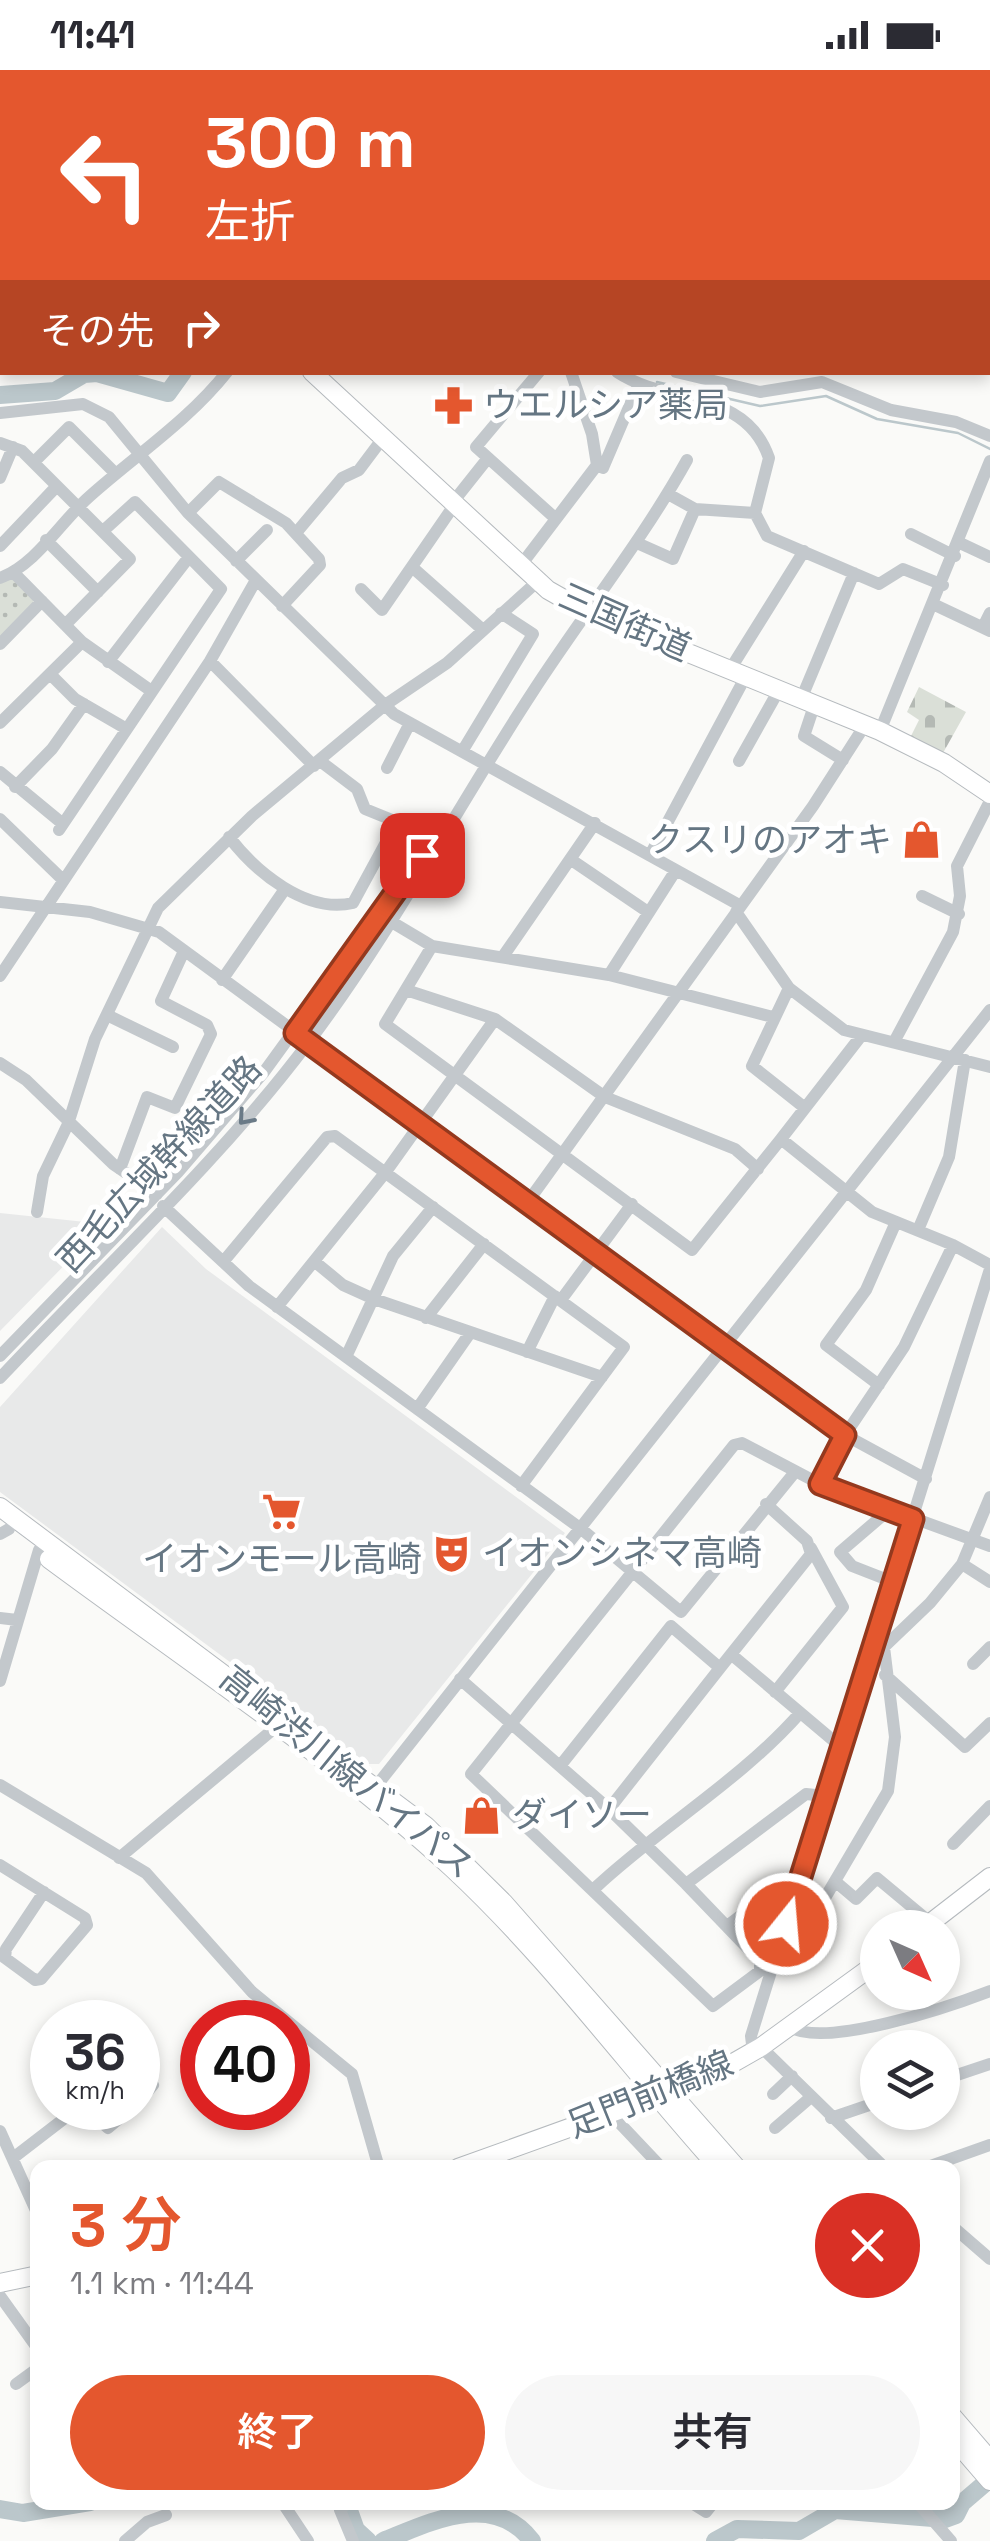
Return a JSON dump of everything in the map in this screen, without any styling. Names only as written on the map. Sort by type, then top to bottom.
[{"type":"main road","name":"三国街道","points":[[315,375],[538,582],[585,611],[873,728],[944,762],[990,798]]},
{"type":"main road","name":"高崎渋川線バイパス","points":[[0,1507],[465,1862],[664,2094],[729,2160]]},
{"type":"main road","name":"高崎渋川線バイパス","points":[[3,1528],[276,1728],[372,1791]]},
{"type":"main road","points":[[947,1910],[990,1877]]},
{"type":"main road","name":"足門前橋線","points":[[505,2160],[610,2113],[664,2094],[758,2049],[860,1975]]},
{"type":"main road","name":"高崎渋川線バイパス","points":[[664,2094],[713,2160]]},
{"type":"main road","points":[[0,2283],[30,2277]]},
{"type":"main road","points":[[960,2428],[987,2470]]},
{"type":"main road","points":[[960,2445],[987,2470]]},
{"type":"street","points":[[150,690],[82,642],[42,602],[7,575],[78,507],[199,405],[224,375]]},
{"type":"street","points":[[537,375],[514,408],[476,447],[555,518]]},
{"type":"street","points":[[521,565],[597,465],[592,434],[571,375]]},
{"type":"street","points":[[622,375],[638,386],[694,398],[741,414],[769,458],[755,513],[767,536],[878,584],[902,569],[943,584]]},
{"type":"street","points":[[689,375],[760,392],[822,382],[891,410],[956,422],[990,436]]},
{"type":"street","points":[[597,465],[603,468],[638,386]]},
{"type":"street","points":[[0,412],[83,404],[109,417],[188,513],[384,705],[739,909],[789,988],[844,1030],[990,1067]]},
{"type":"street","points":[[34,462],[69,428],[116,474]]},
{"type":"street","points":[[296,533],[342,478],[360,470],[383,438]]},
{"type":"street","points":[[0,478],[7,445],[34,462],[130,560],[65,624]]},
{"type":"street","points":[[362,590],[382,610],[488,458]]},
{"type":"street","name":"西毛広域幹線道路","points":[[0,1378],[308,1043],[384,918],[585,611],[637,543],[687,460]]},
{"type":"street","points":[[528,1203],[843,760],[873,728],[935,605],[988,469]]},
{"type":"street","points":[[188,513],[219,482],[296,533],[320,565],[282,606]]},
{"type":"street","points":[[0,546],[56,487]]},
{"type":"street","points":[[668,494],[695,509],[755,513]]},
{"type":"street","points":[[0,772],[61,827],[221,589],[135,502],[103,531]]},
{"type":"street","points":[[637,543],[672,559],[695,509]]},
{"type":"street","points":[[236,561],[267,530]]},
{"type":"street","points":[[912,534],[990,556]]},
{"type":"street","points":[[46,540],[98,592]]},
{"type":"street","points":[[650,855],[739,671],[804,551]]},
{"type":"street","points":[[108,662],[188,557]]},
{"type":"street","points":[[412,567],[483,630]]},
{"type":"street","points":[[843,760],[804,736],[808,700],[854,573]]},
{"type":"street","points":[[0,976],[210,661],[256,580]]},
{"type":"street","points":[[36,1212],[43,1176],[68,1124],[107,1015],[158,908],[229,837],[384,705],[422,682],[538,582]]},
{"type":"street","points":[[0,644],[42,602]]},
{"type":"street","points":[[935,605],[986,629],[990,613]]},
{"type":"street","points":[[463,750],[532,634],[501,613]]},
{"type":"street","points":[[3,714],[82,642]]},
{"type":"street","points":[[210,661],[316,764],[358,789],[365,809],[398,822],[350,905],[330,904],[286,889],[246,860],[229,837]]},
{"type":"street","points":[[50,674],[84,704],[125,728]]},
{"type":"street","points":[[739,761],[780,688]]},
{"type":"street","points":[[15,787],[52,750],[84,704]]},
{"type":"street","points":[[387,768],[410,723]]},
{"type":"street","points":[[894,1042],[958,914],[957,866],[990,798]]},
{"type":"street","points":[[0,818],[62,879]]},
{"type":"street","points":[[504,955],[595,823]]},
{"type":"street","points":[[570,859],[648,912]]},
{"type":"street","points":[[609,975],[676,870]]},
{"type":"street","points":[[222,980],[286,889]]},
{"type":"street","points":[[922,896],[958,914]]},
{"type":"street","points":[[0,902],[151,928],[845,1435],[926,1478]]},
{"type":"street","points":[[384,918],[432,946],[609,975],[773,1017]]},
{"type":"street","name":"西毛広域幹線道路","points":[[0,1356],[160,1200],[384,918]]},
{"type":"street","points":[[432,946],[386,1024],[696,1249],[861,1036]]},
{"type":"street","points":[[120,1168],[146,1097],[175,1108],[211,1034],[211,1028],[160,1001],[184,951]]},
{"type":"street","points":[[789,988],[752,1066],[805,1108]]},
{"type":"street","points":[[406,990],[495,1019],[605,1097],[735,1149],[758,1169]]},
{"type":"street","points":[[372,1791],[846,1191],[960,1057],[990,1010]]},
{"type":"street","points":[[107,1015],[174,1046]]},
{"type":"street","points":[[277,1307],[385,1173],[495,1019]]},
{"type":"street","points":[[918,1230],[949,1157],[960,1057]]},
{"type":"street","points":[[0,1063],[26,1080],[68,1124],[160,1200],[223,1262],[277,1307],[580,1528],[682,1612],[795,1472]]},
{"type":"street","points":[[223,1262],[327,1137],[335,1136],[624,1347],[521,1486]]},
{"type":"street","points":[[781,1138],[872,1212],[953,1245],[990,1267],[893,1582],[879,1643],[825,1796],[751,2036],[758,2049],[792,2076],[876,2160]]},
{"type":"street","points":[[527,1352],[558,1298],[632,1204]]},
{"type":"street","points":[[346,1357],[393,1256],[433,1207]]},
{"type":"street","points":[[879,1384],[826,1345],[866,1290],[896,1222]]},
{"type":"street","points":[[426,1318],[484,1244]]},
{"type":"street","points":[[820,1484],[845,1435],[904,1347],[953,1245]]},
{"type":"street","points":[[314,1261],[343,1285],[374,1299],[602,1377]]},
{"type":"street","points":[[417,1410],[470,1333]]},
{"type":"street","points":[[460,1680],[512,1725],[560,1766],[645,1842],[760,1962],[760,1971],[713,2006],[595,1888],[470,1774],[512,1725],[738,1442],[820,1484],[990,1546]]},
{"type":"street","points":[[879,1643],[930,1603],[962,1564],[989,1501]]},
{"type":"street","points":[[766,1504],[811,1548],[843,1607],[775,1692]]},
{"type":"street","points":[[890,1510],[840,1552],[852,1566],[893,1582]]},
{"type":"street","points":[[609,1809],[809,1559],[811,1548]]},
{"type":"street","points":[[0,1680],[38,1550]]},
{"type":"street","points":[[962,1564],[990,1582]]},
{"type":"street","points":[[0,1618],[17,1620]]},
{"type":"street","points":[[560,1766],[672,1626],[720,1668]]},
{"type":"street","points":[[776,1954],[794,1944],[836,1882],[891,1776],[895,1736],[879,1643]]},
{"type":"street","points":[[973,1664],[990,1647]]},
{"type":"street","points":[[732,1655],[841,1747]]},
{"type":"street","points":[[885,1676],[965,1748],[990,1723]]},
{"type":"street","points":[[595,1888],[645,1842],[771,1746],[800,1713]]},
{"type":"street","points":[[120,1858],[276,1728]]},
{"type":"street","points":[[0,1784],[146,1873],[252,1992],[352,2074],[377,2160]]},
{"type":"street","points":[[686,1884],[806,1794],[825,1796]]},
{"type":"street","points":[[953,1844],[990,1806]]},
{"type":"street","points":[[0,1865],[44,1892],[85,1918],[87,1926],[41,1979],[35,1980],[4,1958],[44,1892]]},
{"type":"street","points":[[836,1882],[856,1900],[877,1878],[911,1910]]},
{"type":"street","points":[[727,1926],[776,1889],[796,1893]]},
{"type":"street","points":[[790,2027],[803,2033],[898,2022],[990,1991]]},
{"type":"street","points":[[960,2074],[990,2064]]},
{"type":"street","points":[[774,2094],[792,2076]]},
{"type":"street","points":[[775,2128],[812,2097]]},
{"type":"street","points":[[830,2118],[860,2108]]},
{"type":"street","points":[[610,2113],[654,2160]]},
{"type":"street","points":[[13,2158],[51,2130]]},
{"type":"street","points":[[0,2131],[30,2197]]},
{"type":"street","points":[[948,2160],[990,2145]]},
{"type":"street","points":[[960,2233],[990,2259]]},
{"type":"street","points":[[0,2296],[30,2337]]},
{"type":"street","points":[[16,2384],[30,2374]]},
{"type":"street","points":[[287,2510],[308,2541]]},
{"type":"street","points":[[340,2510],[353,2541]]},
{"type":"street","points":[[924,2510],[951,2541]]},
{"type":"street","points":[[125,2541],[147,2522],[166,2515]]},
{"type":"shaded area","points":[[0,1213],[95,1223],[94,1235],[0,1331]]},
{"type":"shaded area","name":"イオンモール高崎","points":[[162,1227],[206,1269],[565,1533],[379,1764],[368,1764],[0,1492],[0,1407]]},
{"type":"green space","points":[[12,577],[34,598],[33,607],[0,639],[0,581]]},
{"type":"green space","points":[[919,687],[966,712],[943,753],[910,738],[919,720],[907,712]]},
{"type":"waterway","points":[[0,395],[55,391],[82,375]]},
{"type":"waterway","points":[[104,375],[168,393],[181,375]]},
{"type":"waterway","points":[[657,382],[760,406],[826,396],[877,419],[958,433],[990,449]]},
{"type":"waterway","points":[[960,2507],[990,2479]]},
{"type":"waterway","points":[[0,2509],[23,2513],[41,2510]]},
{"type":"waterway","points":[[349,2510],[356,2530],[368,2541]]},
{"type":"waterway","points":[[715,2541],[737,2529],[799,2531],[835,2510]]},
{"type":"waterway","points":[[835,2510],[945,2519],[958,2510]]},
{"type":"waterway","points":[[383,2541],[441,2519],[480,2514],[499,2517],[532,2541]]},
{"type":"place","name":"ウエルシア薬局","points":[[453,405]]},
{"type":"place","name":"クスリのアオキ","points":[[922,840]]},
{"type":"place","name":"イオンモール高崎","points":[[282,1512]]},
{"type":"place","name":"イオンシネマ高崎","points":[[452,1553]]},
{"type":"place","name":"ダイソー","points":[[482,1815]]},
{"type":"route","points":[[422,855],[295,1033],[845,1435],[820,1484],[913,1519],[786,1924]]}]
